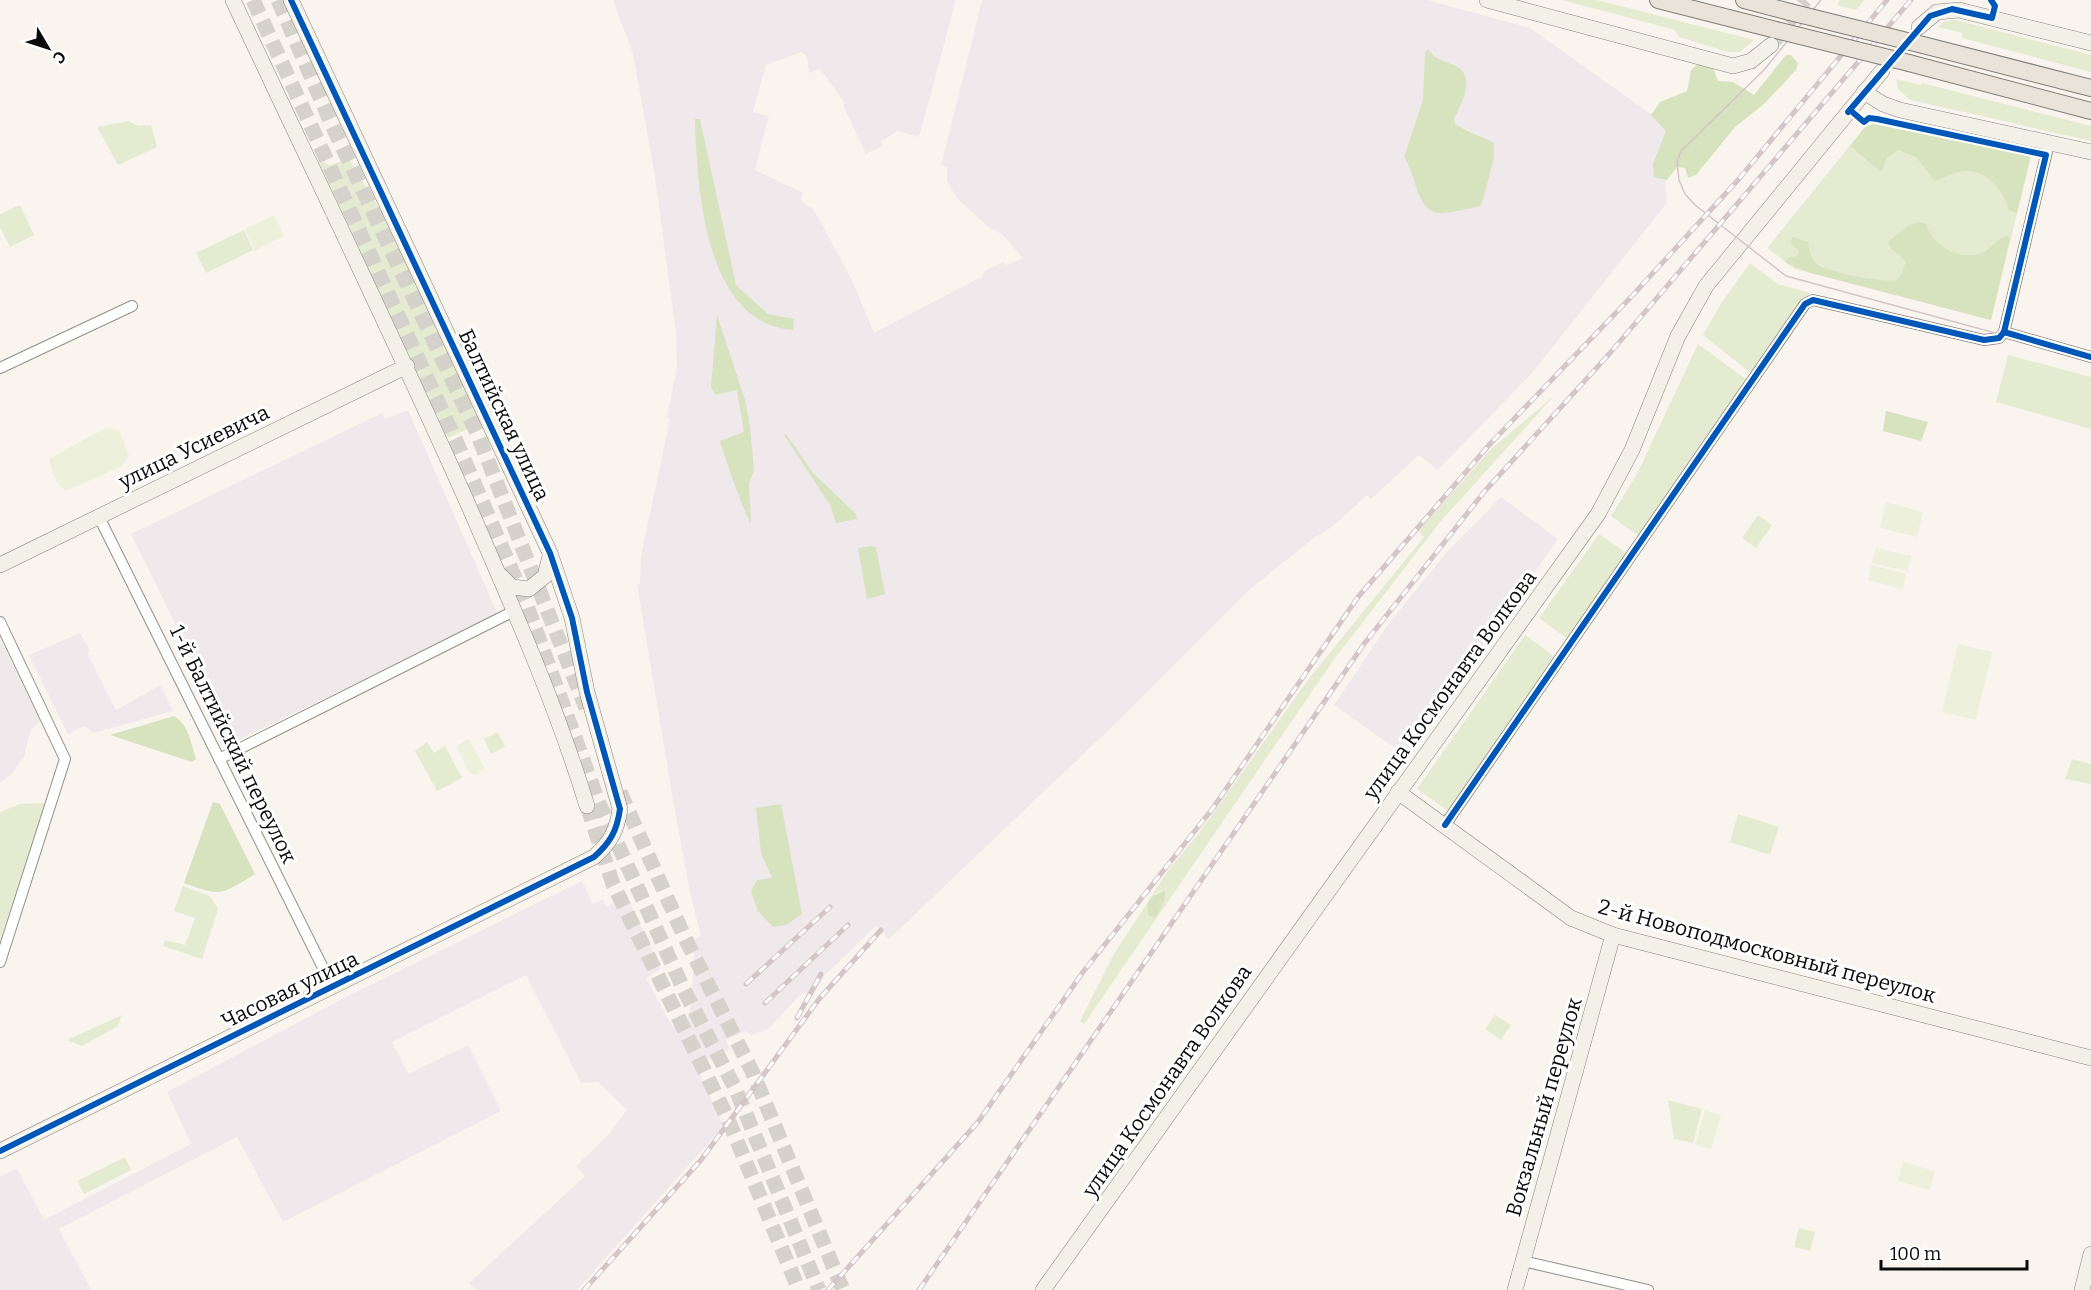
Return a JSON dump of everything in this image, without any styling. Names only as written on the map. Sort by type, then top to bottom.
[{"type":"main road","points":[[1658,0],[1773,38],[1909,63],[2091,111]]},
{"type":"main road","points":[[1744,0],[2091,88]]},
{"type":"street","points":[[233,0],[407,366],[567,739],[587,806]]},
{"type":"street","name":"Балтийская улица","points":[[291,0],[550,553],[572,618],[587,692],[620,809],[617,829],[607,846],[594,856]]},
{"type":"street","points":[[1487,0],[1733,66],[1751,61],[1773,38]]},
{"type":"street","points":[[1919,27],[1937,12],[1970,5],[2091,43]]},
{"type":"street","name":"улица Космонавта Волкова","points":[[1043,1290],[1598,514],[1632,450],[1678,336],[1706,286],[1882,71]]},
{"type":"street","points":[[1864,92],[1882,104],[1900,110],[2091,152]]},
{"type":"street","points":[[1445,825],[1805,304],[1813,300],[1984,340],[1999,338],[2004,333],[2049,143]]},
{"type":"street","points":[[0,368],[132,306]]},
{"type":"street","points":[[2004,333],[2091,357]]},
{"type":"street","name":"улица Усиевича","points":[[0,565],[407,366]]},
{"type":"street","name":"1-й Балтийский переулок","points":[[99,517],[333,988]]},
{"type":"street","points":[[497,572],[512,587],[529,589],[545,576],[549,567],[550,553]]},
{"type":"street","points":[[219,759],[514,611]]},
{"type":"street","points":[[0,622],[65,759],[0,962]]},
{"type":"street","name":"2-й Новоподмосковный переулок","points":[[1398,792],[1571,918],[1613,935],[2091,1058]]},
{"type":"street","name":"Часовая улица","points":[[0,1151],[333,988],[594,856]]},
{"type":"street","name":"Вокзальный переулок","points":[[1515,1290],[1613,935]]},
{"type":"street","points":[[2082,1290],[2091,1254]]},
{"type":"street","points":[[1523,1261],[1648,1290]]},
{"type":"shaded area","points":[[613,0],[956,0],[919,137],[898,131],[881,141],[883,146],[866,154],[843,105],[845,103],[820,69],[809,73],[807,56],[801,52],[766,65],[753,112],[769,116],[755,170],[803,193],[801,200],[814,210],[852,280],[874,333],[981,277],[986,270],[1004,262],[1005,266],[1023,258],[1003,235],[987,226],[956,197],[947,181],[947,167],[941,165],[982,0],[1427,0],[1530,28],[1676,132],[1665,149],[1666,204],[1532,373],[1438,470],[1419,455],[1371,499],[1367,495],[1332,527],[1315,537],[1250,589],[1117,722],[889,939],[876,926],[825,975],[812,997],[803,992],[767,1030],[751,1035],[746,1031],[726,1040],[730,1050],[696,1066],[722,1123],[720,1130],[577,1290],[476,1290],[469,1283],[585,1176],[576,1166],[608,1135],[627,1110],[598,1082],[581,1083],[526,975],[392,1042],[408,1074],[468,1045],[501,1111],[283,1222],[237,1137],[59,1229],[91,1290],[0,1290],[0,1177],[17,1169],[44,1220],[191,1144],[167,1092],[346,997],[582,881],[593,904],[603,899],[606,907],[627,896],[661,969],[646,978],[672,1026],[686,1023],[691,1005],[695,939],[701,936],[690,893],[673,800],[637,584],[640,584],[641,556],[670,419],[667,417],[677,367],[676,333],[654,170],[633,54]]},
{"type":"shaded area","points":[[408,410],[498,615],[234,742],[131,534],[382,413],[386,419]]},
{"type":"shaded area","points":[[1501,497],[1558,539],[1406,756],[1334,705],[1387,626],[1446,553]]},
{"type":"shaded area","points":[[80,633],[90,651],[87,653],[116,710],[160,685],[173,711],[93,733],[85,726],[68,734],[29,655]]},
{"type":"shaded area","points":[[0,639],[41,722],[31,729],[24,757],[13,772],[0,783]]},
{"type":"green space","points":[[1562,0],[1597,0],[1754,40],[1740,52],[1728,52],[1679,37],[1675,30]]},
{"type":"green space","points":[[1840,0],[1864,0],[1856,10],[1837,5]]},
{"type":"green space","points":[[1956,20],[2091,55],[2091,72],[1962,38],[1962,33],[1938,27],[1945,21]]},
{"type":"green space","points":[[1428,49],[1437,58],[1456,66],[1466,77],[1465,91],[1454,119],[1455,124],[1494,143],[1494,158],[1482,203],[1478,207],[1445,213],[1435,212],[1428,208],[1418,193],[1404,157],[1423,100],[1425,53]]},
{"type":"green space","points":[[1786,55],[1791,55],[1798,63],[1796,70],[1764,104],[1735,127],[1696,175],[1688,178],[1685,168],[1677,167],[1667,180],[1654,177],[1653,164],[1666,131],[1651,115],[1660,102],[1687,91],[1691,70],[1699,63],[1713,67],[1718,81],[1733,82],[1754,95]]},
{"type":"green space","points":[[1896,79],[1921,85],[1922,83],[2091,126],[2091,141],[1910,100],[1898,89]]},
{"type":"green space","points":[[695,119],[700,119],[736,285],[768,314],[794,319],[793,330],[763,322],[740,304],[723,279],[711,248],[703,214]]},
{"type":"green space","points":[[128,121],[138,126],[151,125],[157,147],[118,165],[97,127]]},
{"type":"green space","points":[[1873,124],[2031,156],[1991,320],[1795,269],[1767,248],[1865,127]]},
{"type":"green space","points":[[1873,124],[2031,156],[2017,213],[2009,210],[2001,192],[1988,178],[1972,171],[1962,171],[1935,181],[1916,157],[1898,150],[1887,158],[1881,172],[1850,146],[1865,127]]},
{"type":"green space","points":[[315,159],[330,165],[349,159],[403,248],[438,321],[481,423],[448,438]]},
{"type":"green space","points":[[20,205],[34,235],[10,247],[0,227],[0,214]]},
{"type":"green space","points":[[274,215],[284,236],[255,251],[245,229]]},
{"type":"green space","points":[[1920,222],[1926,224],[1929,232],[1946,249],[1962,255],[1979,254],[2003,237],[2007,236],[2010,239],[1991,320],[1811,273],[1786,263],[1787,258],[1797,256],[1799,251],[1791,243],[1792,237],[1808,242],[1814,262],[1826,269],[1872,279],[1898,279],[1906,262],[1890,247],[1888,242],[1909,225]]},
{"type":"green space","points":[[244,230],[253,250],[206,273],[196,253]]},
{"type":"green space","points":[[1750,263],[1778,284],[1810,293],[1752,374],[1703,335],[1720,305]]},
{"type":"green space","points":[[717,315],[745,400],[750,426],[754,470],[749,484],[751,523],[720,441],[744,432],[737,390],[715,395],[711,387]]},
{"type":"green space","points":[[1698,344],[1747,380],[1640,537],[1611,516],[1637,474]]},
{"type":"green space","points":[[2008,355],[2091,377],[2091,429],[1996,402]]},
{"type":"green space","points":[[1554,396],[1441,521],[1335,658],[1084,1024],[1080,1021],[1114,954],[1167,872],[1199,833],[1310,677],[1424,537],[1418,531],[1491,449]],"holes":[[[1162,891],[1165,899],[1157,911],[1147,906],[1155,894]]]},
{"type":"green space","points":[[1886,411],[1928,422],[1921,441],[1883,431]]},
{"type":"green space","points":[[106,428],[119,431],[129,455],[122,466],[66,491],[54,476],[50,458]]},
{"type":"green space","points":[[786,434],[813,473],[856,514],[857,519],[836,523],[830,505],[784,435]]},
{"type":"green space","points":[[1886,502],[1923,512],[1917,537],[1880,528]]},
{"type":"green space","points":[[1758,515],[1772,525],[1756,548],[1742,538]]},
{"type":"green space","points":[[1599,534],[1629,555],[1569,640],[1539,618]]},
{"type":"green space","points":[[876,547],[885,594],[867,599],[858,548]]},
{"type":"green space","points":[[1876,548],[1911,556],[1907,571],[1872,563]]},
{"type":"green space","points":[[1871,565],[1906,574],[1903,589],[1868,580]]},
{"type":"green space","points":[[1525,635],[1558,659],[1450,812],[1417,789]]},
{"type":"green space","points":[[1958,644],[1992,652],[1976,720],[1942,712]]},
{"type":"green space","points":[[174,716],[183,724],[189,735],[196,759],[192,762],[110,735]]},
{"type":"green space","points":[[498,732],[505,747],[491,754],[484,739]]},
{"type":"green space","points":[[469,739],[484,769],[475,775],[469,773],[457,746]]},
{"type":"green space","points":[[427,742],[434,753],[445,746],[462,778],[437,791],[415,751]]},
{"type":"green space","points":[[2072,759],[2091,764],[2091,784],[2065,779]]},
{"type":"green space","points":[[213,802],[220,804],[255,874],[221,892],[184,883]]},
{"type":"green space","points":[[45,803],[0,940],[0,812],[20,804]]},
{"type":"green space","points":[[781,804],[802,914],[786,925],[773,927],[758,911],[751,891],[757,880],[772,878],[761,853],[756,808]]},
{"type":"green space","points":[[1738,814],[1779,827],[1770,855],[1730,842]]},
{"type":"green space","points":[[183,886],[210,896],[218,909],[202,959],[163,946],[165,940],[185,945],[195,918],[174,911]]},
{"type":"green space","points":[[1165,891],[1165,899],[1156,918],[1149,916],[1147,907],[1150,899]]},
{"type":"green space","points":[[122,1015],[118,1026],[82,1046],[67,1040]]},
{"type":"green space","points":[[1495,1015],[1511,1025],[1501,1040],[1485,1029]]},
{"type":"green space","points":[[1668,1100],[1702,1109],[1693,1143],[1674,1139]]},
{"type":"green space","points":[[1705,1110],[1721,1115],[1711,1149],[1695,1145]]},
{"type":"green space","points":[[125,1157],[131,1170],[84,1194],[77,1181]]},
{"type":"green space","points":[[1903,1162],[1935,1171],[1930,1190],[1898,1181]]},
{"type":"green space","points":[[1799,1228],[1815,1232],[1810,1251],[1794,1247]]},
{"type":"tunnel","points":[[253,0],[456,441],[526,603],[598,801],[683,988],[736,1090],[819,1290]]},
{"type":"tunnel","points":[[278,0],[332,125],[477,433],[586,708]]},
{"type":"tunnel","points":[[1774,41],[1805,0]]},
{"type":"tunnel","points":[[620,792],[684,936],[752,1071],[843,1290]]},
{"type":"tunnel","points":[[587,806],[613,884],[727,1117],[799,1290]]},
{"type":"tram line","points":[[1821,0],[1764,70],[1681,151],[1677,162],[1679,180],[1685,194],[1695,205],[1786,276],[2091,359]]},
{"type":"railway","points":[[828,1290],[978,1122],[1083,972],[1213,808],[1358,597],[1490,444],[1632,296],[1738,180],[1887,0]]},
{"type":"railway","points":[[919,1290],[1364,644],[1484,492],[1610,353],[1911,0]]},
{"type":"railway","points":[[746,984],[830,907]]},
{"type":"railway","points":[[765,1003],[848,925]]},
{"type":"railway","points":[[584,1290],[701,1160],[819,999],[881,930]]},
{"type":"railway","points":[[797,1018],[821,974]]},
{"type":"cycle path","points":[[0,1151],[594,857],[609,841],[617,823],[620,809],[587,692],[572,618],[550,553],[291,0]]},
{"type":"cycle path","points":[[1848,112],[1930,16],[1952,9],[1992,18],[1995,6],[1991,0]]},
{"type":"cycle path","points":[[1850,110],[1864,122],[1869,118],[1877,119],[2046,155],[2004,332]]},
{"type":"cycle path","points":[[1445,825],[1805,304],[1813,300],[1984,340],[1999,338],[2004,332]]},
{"type":"cycle path","points":[[2004,332],[2091,357]]}]
